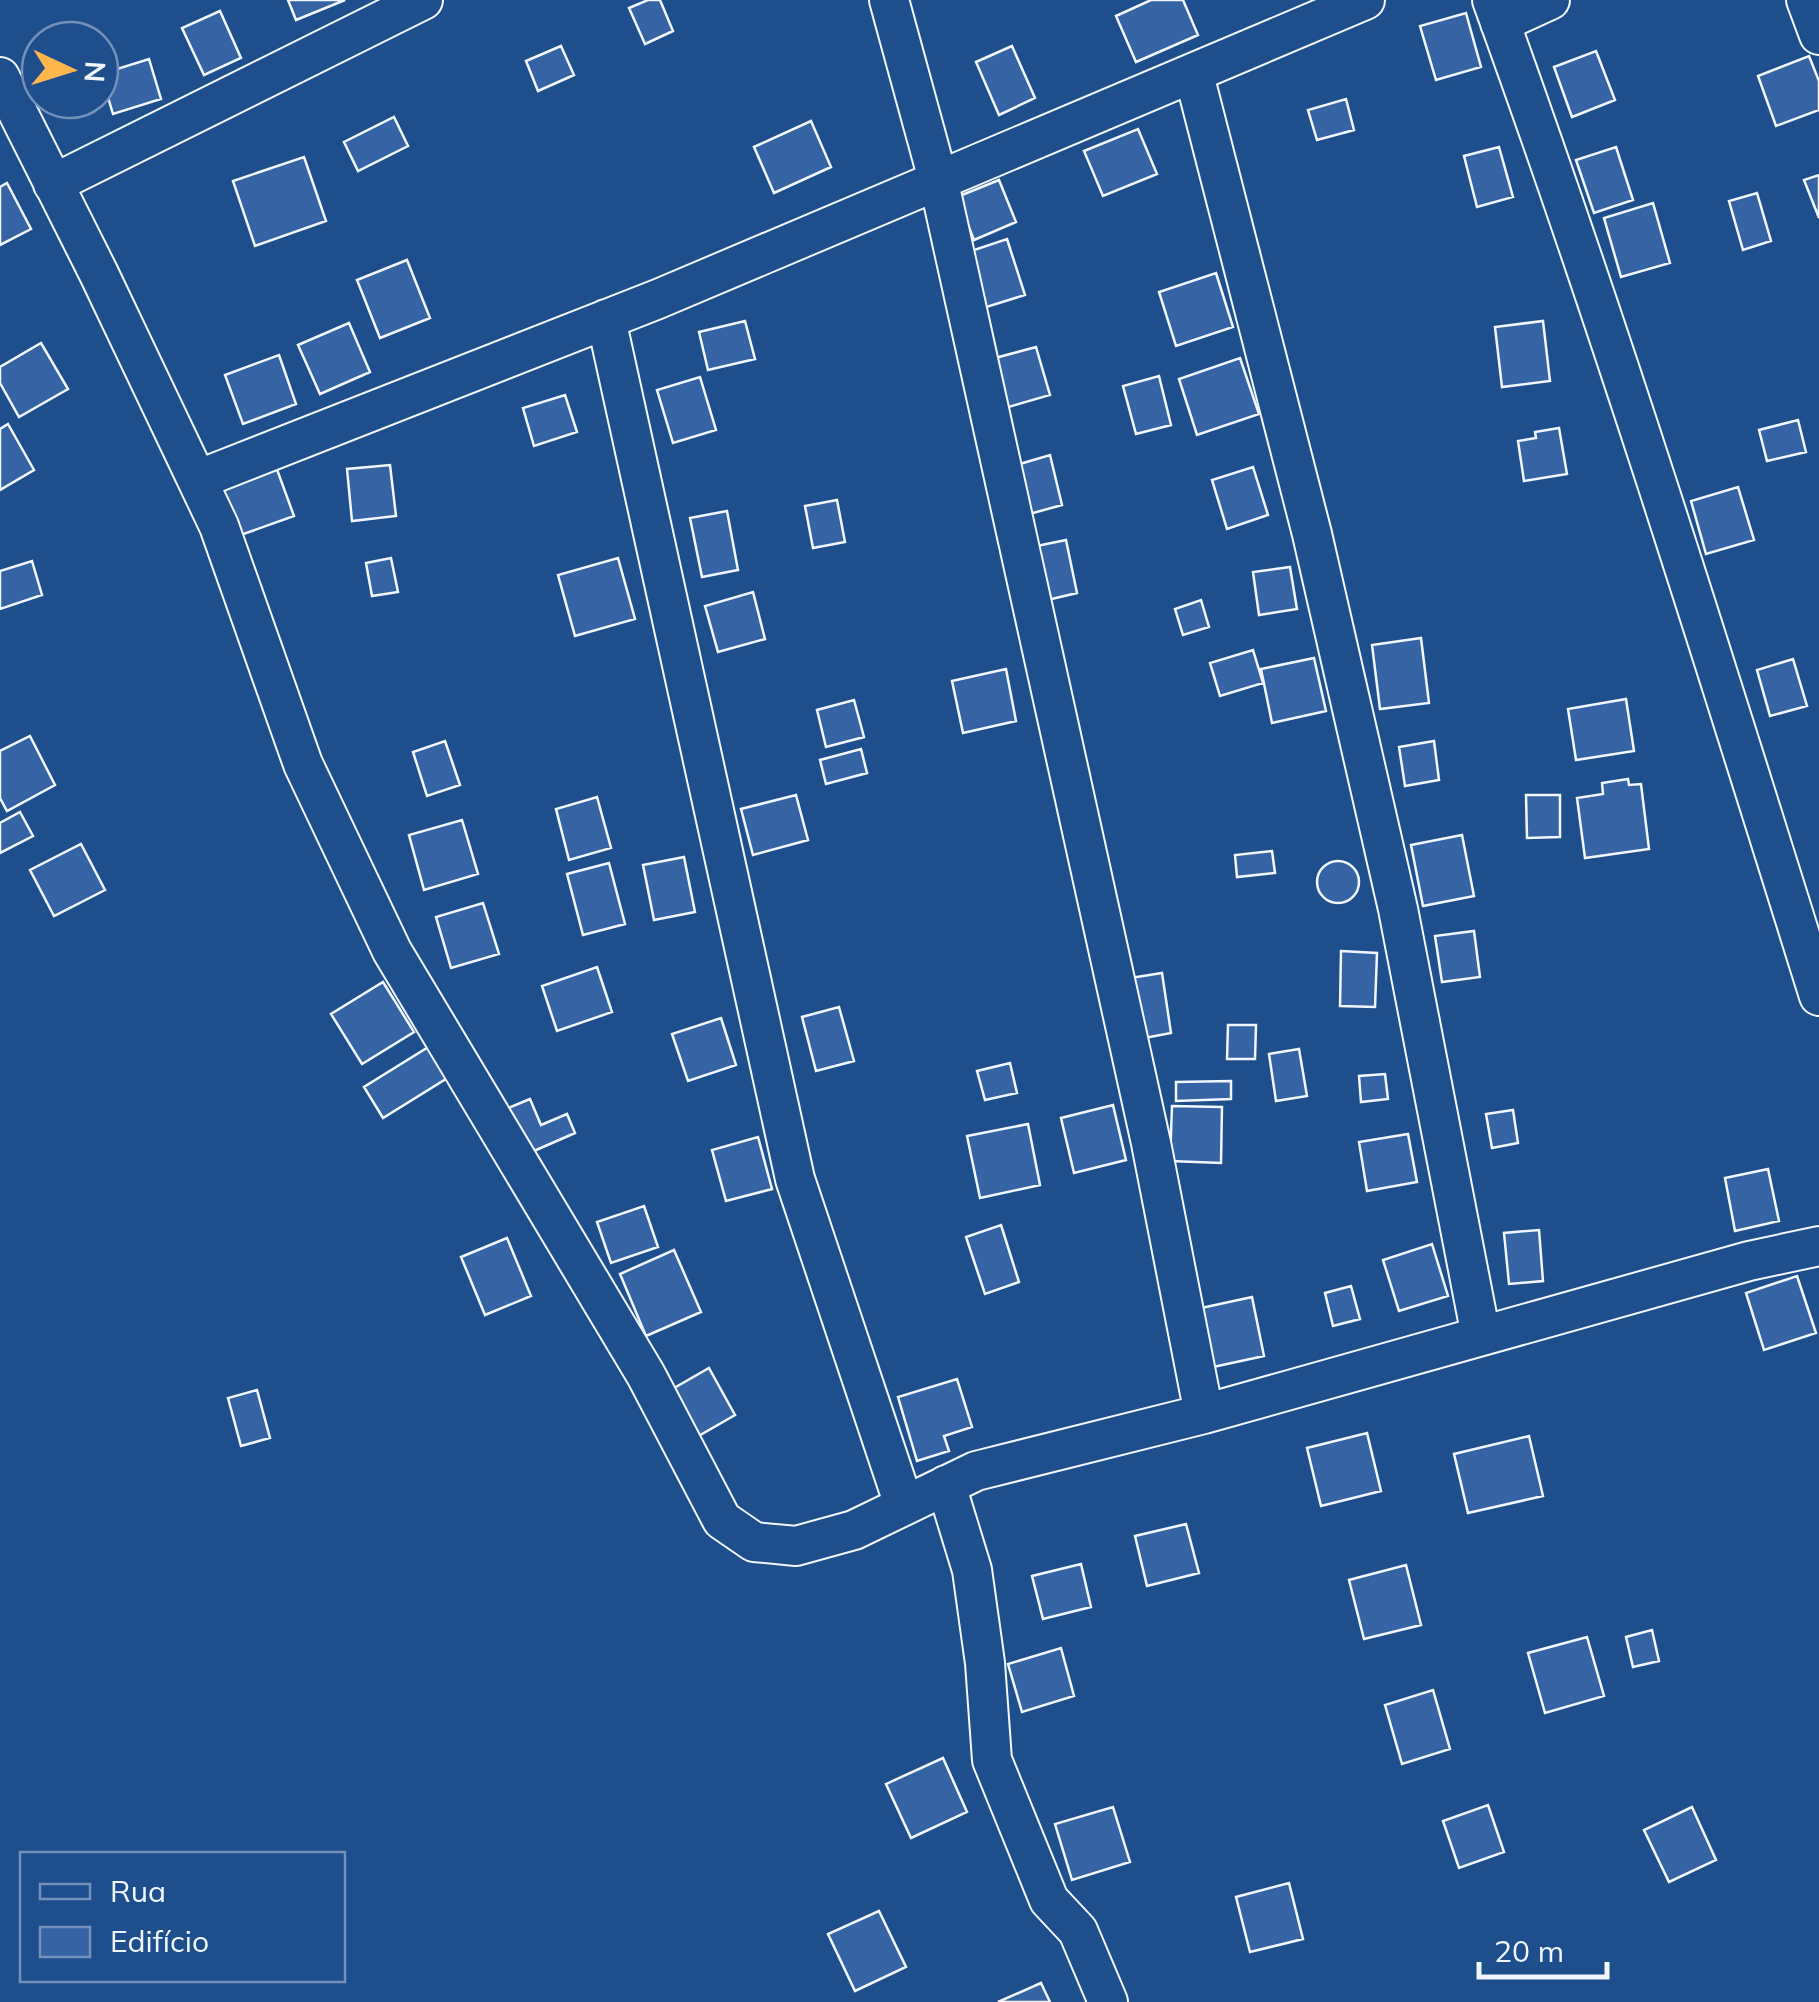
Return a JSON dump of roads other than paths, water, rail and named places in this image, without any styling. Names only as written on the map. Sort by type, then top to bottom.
[{"type":"street","points":[[54,184],[423,0]]},
{"type":"street","points":[[889,0],[939,183],[1151,1144],[1204,1414]]},
{"type":"street","points":[[197,480],[939,183],[1365,0]]},
{"type":"street","points":[[1550,0],[1496,12],[1574,233],[1819,996]]},
{"type":"street","points":[[1806,0],[1819,36]]},
{"type":"street","points":[[1194,75],[1312,534],[1398,910],[1481,1336]]},
{"type":"street","points":[[0,77],[219,526],[303,764],[392,951],[646,1374],[722,1520],[754,1542],[796,1546],[854,1530],[976,1471],[1204,1414],[1749,1261],[1819,1246]]},
{"type":"street","points":[[606,319],[794,1179],[904,1505]]},
{"type":"street","points":[[946,1485],[972,1570],[985,1663],[992,1760],[1049,1900],[1078,1931],[1108,2002]]}]
